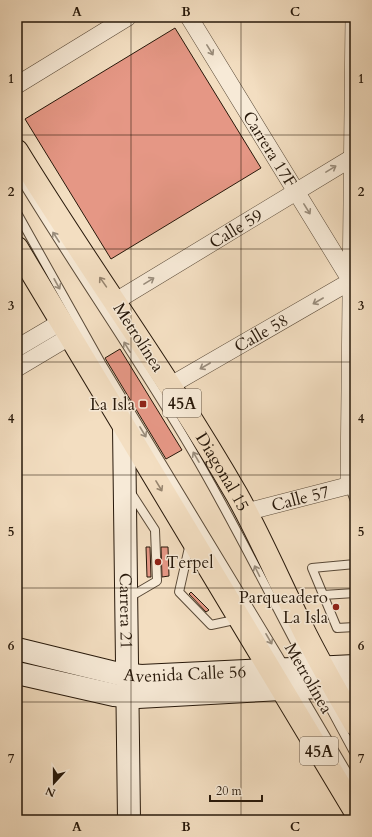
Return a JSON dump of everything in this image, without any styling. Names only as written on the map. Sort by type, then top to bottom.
[{"type":"main road","name":"Diagonal 15","points":[[17,151],[58,218],[116,301],[171,385],[246,512],[355,811]]},
{"type":"main road","name":"Diagonal 15","points":[[17,248],[240,619],[355,724]]},
{"type":"main road","name":"Carrera 21","points":[[124,427],[129,820]]},
{"type":"main road","name":"Avenida Calle 56","points":[[17,649],[127,674],[307,679]]},
{"type":"main road","name":"Avenida Calle 56","points":[[17,673],[127,697],[151,698],[307,679],[355,666]]},
{"type":"street","points":[[17,85],[128,17]]},
{"type":"street","name":"Carrera 17F","points":[[189,17],[351,281]]},
{"type":"street","points":[[353,490],[351,281],[354,156],[354,17]]},
{"type":"street","name":"Calle 59","points":[[116,301],[354,156]]},
{"type":"street","name":"Calle 58","points":[[171,385],[351,281]]},
{"type":"street","points":[[17,348],[65,330]]},
{"type":"street","points":[[17,368],[65,330]]},
{"type":"street","name":"Calle 57","points":[[246,512],[353,490]]},
{"type":"lane","name":"Metrolínea","points":[[17,172],[52,230],[190,447],[227,510],[270,598],[355,786]]},
{"type":"lane","name":"Metrolínea","points":[[17,213],[101,363],[355,754]]},
{"type":"lane","points":[[124,484],[155,530],[157,581],[126,599]]},
{"type":"lane","points":[[191,538],[179,592],[211,625],[240,619]]},
{"type":"lane","points":[[355,564],[312,568],[337,628],[355,627]]},
{"type":"lane","points":[[323,595],[355,593]]},
{"type":"building","points":[[175,28],[261,168],[111,259],[25,119]]},
{"type":"building","name":"La Isla","points":[[120,349],[182,450],[166,459],[105,358]]},
{"type":"building","points":[[146,547],[150,547],[151,577],[147,577]]},
{"type":"building","points":[[161,547],[168,547],[169,576],[162,577]]},
{"type":"building","points":[[191,592],[209,610],[206,612],[189,594]]},
{"type":"place","name":"La Isla","points":[[143,404]]},
{"type":"place","name":"Terpel","points":[[158,562]]},
{"type":"place","name":"Parqueadero La Isla","points":[[336,607]]}]
